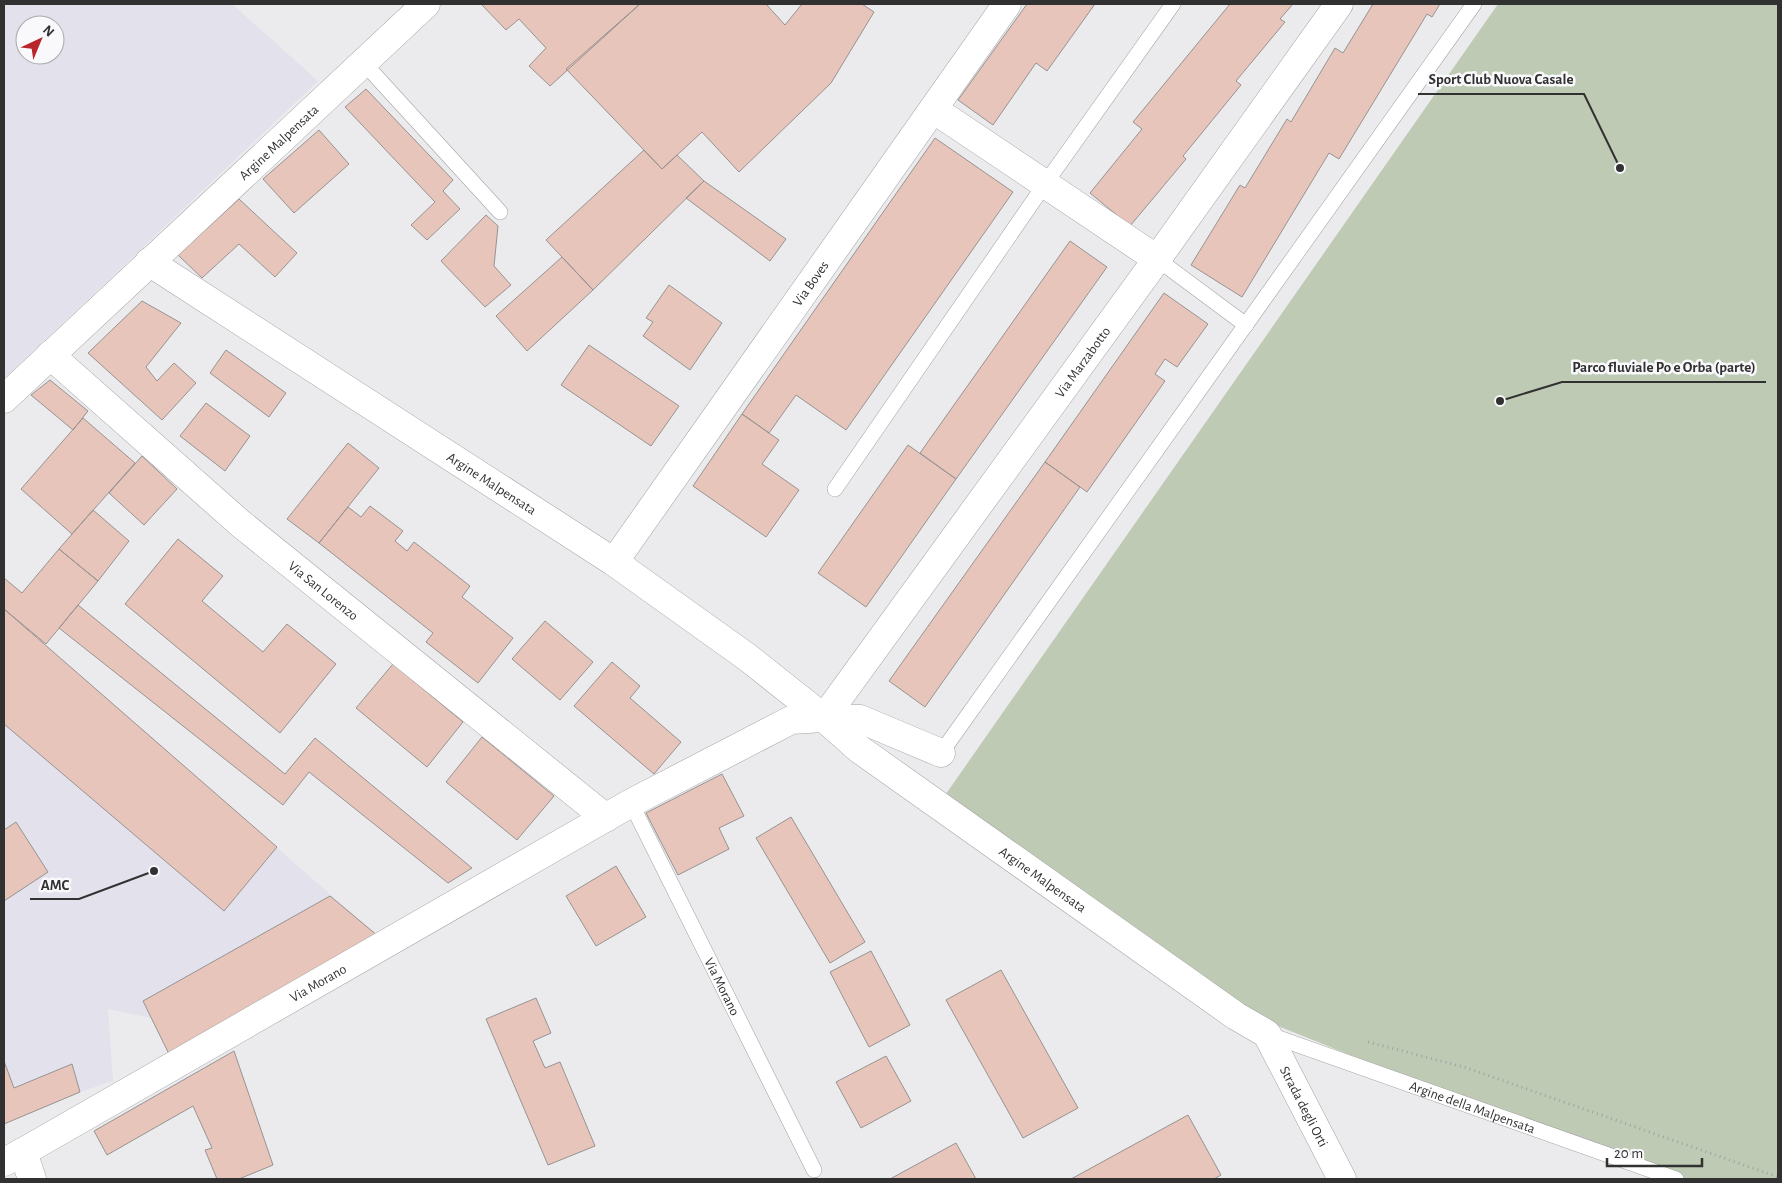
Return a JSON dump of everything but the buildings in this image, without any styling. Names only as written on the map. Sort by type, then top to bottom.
[{"type":"street","name":"Argine Malpensata","points":[[4,399],[426,4]]},
{"type":"street","name":"Via Boves","points":[[614,562],[1007,4]]},
{"type":"street","name":"Via Marzabotto","points":[[824,718],[1157,259],[1339,4]]},
{"type":"street","points":[[933,109],[1157,259]]},
{"type":"street","name":"Argine Malpensata","points":[[149,262],[614,562],[747,657],[867,754],[1236,1016],[1268,1034]]},
{"type":"street","name":"Via San Lorenzo","points":[[50,354],[241,524],[606,818]]},
{"type":"street","points":[[824,718],[860,719],[941,753]]},
{"type":"street","name":"Via Morano","points":[[13,1157],[631,803],[791,720],[824,718]]},
{"type":"street","name":"Strada degli Orti","points":[[1268,1034],[1342,1179]]},
{"type":"street","points":[[13,1157],[32,1179]]},
{"type":"lane","points":[[835,489],[1044,184],[1173,4]]},
{"type":"lane","points":[[941,753],[1474,4]]},
{"type":"lane","points":[[363,62],[500,212]]},
{"type":"lane","points":[[1157,259],[1246,325]]},
{"type":"lane","name":"Via Morano","points":[[631,803],[814,1170]]},
{"type":"lane","name":"Argine della Malpensata","points":[[1268,1034],[1676,1179]]},
{"type":"path","points":[[1361,1040],[1464,1067],[1778,1177]]},
{"type":"shaded area","points":[[4,4],[232,4],[318,81],[4,379]]},
{"type":"shaded area","points":[[4,609],[378,936],[169,1054],[151,1018],[108,1009],[113,1081],[80,1092],[4,1124]]},
{"type":"green space","points":[[1498,4],[1778,4],[1778,1179],[1658,1179],[1261,1019],[941,801]]},
{"type":"place","name":"Sport Club Nuova Casale","points":[[1620,168]]},
{"type":"place","name":"Parco fluviale Po e Orba (parte)","points":[[1500,401]]},
{"type":"place","name":"AMC","points":[[154,871]]}]
